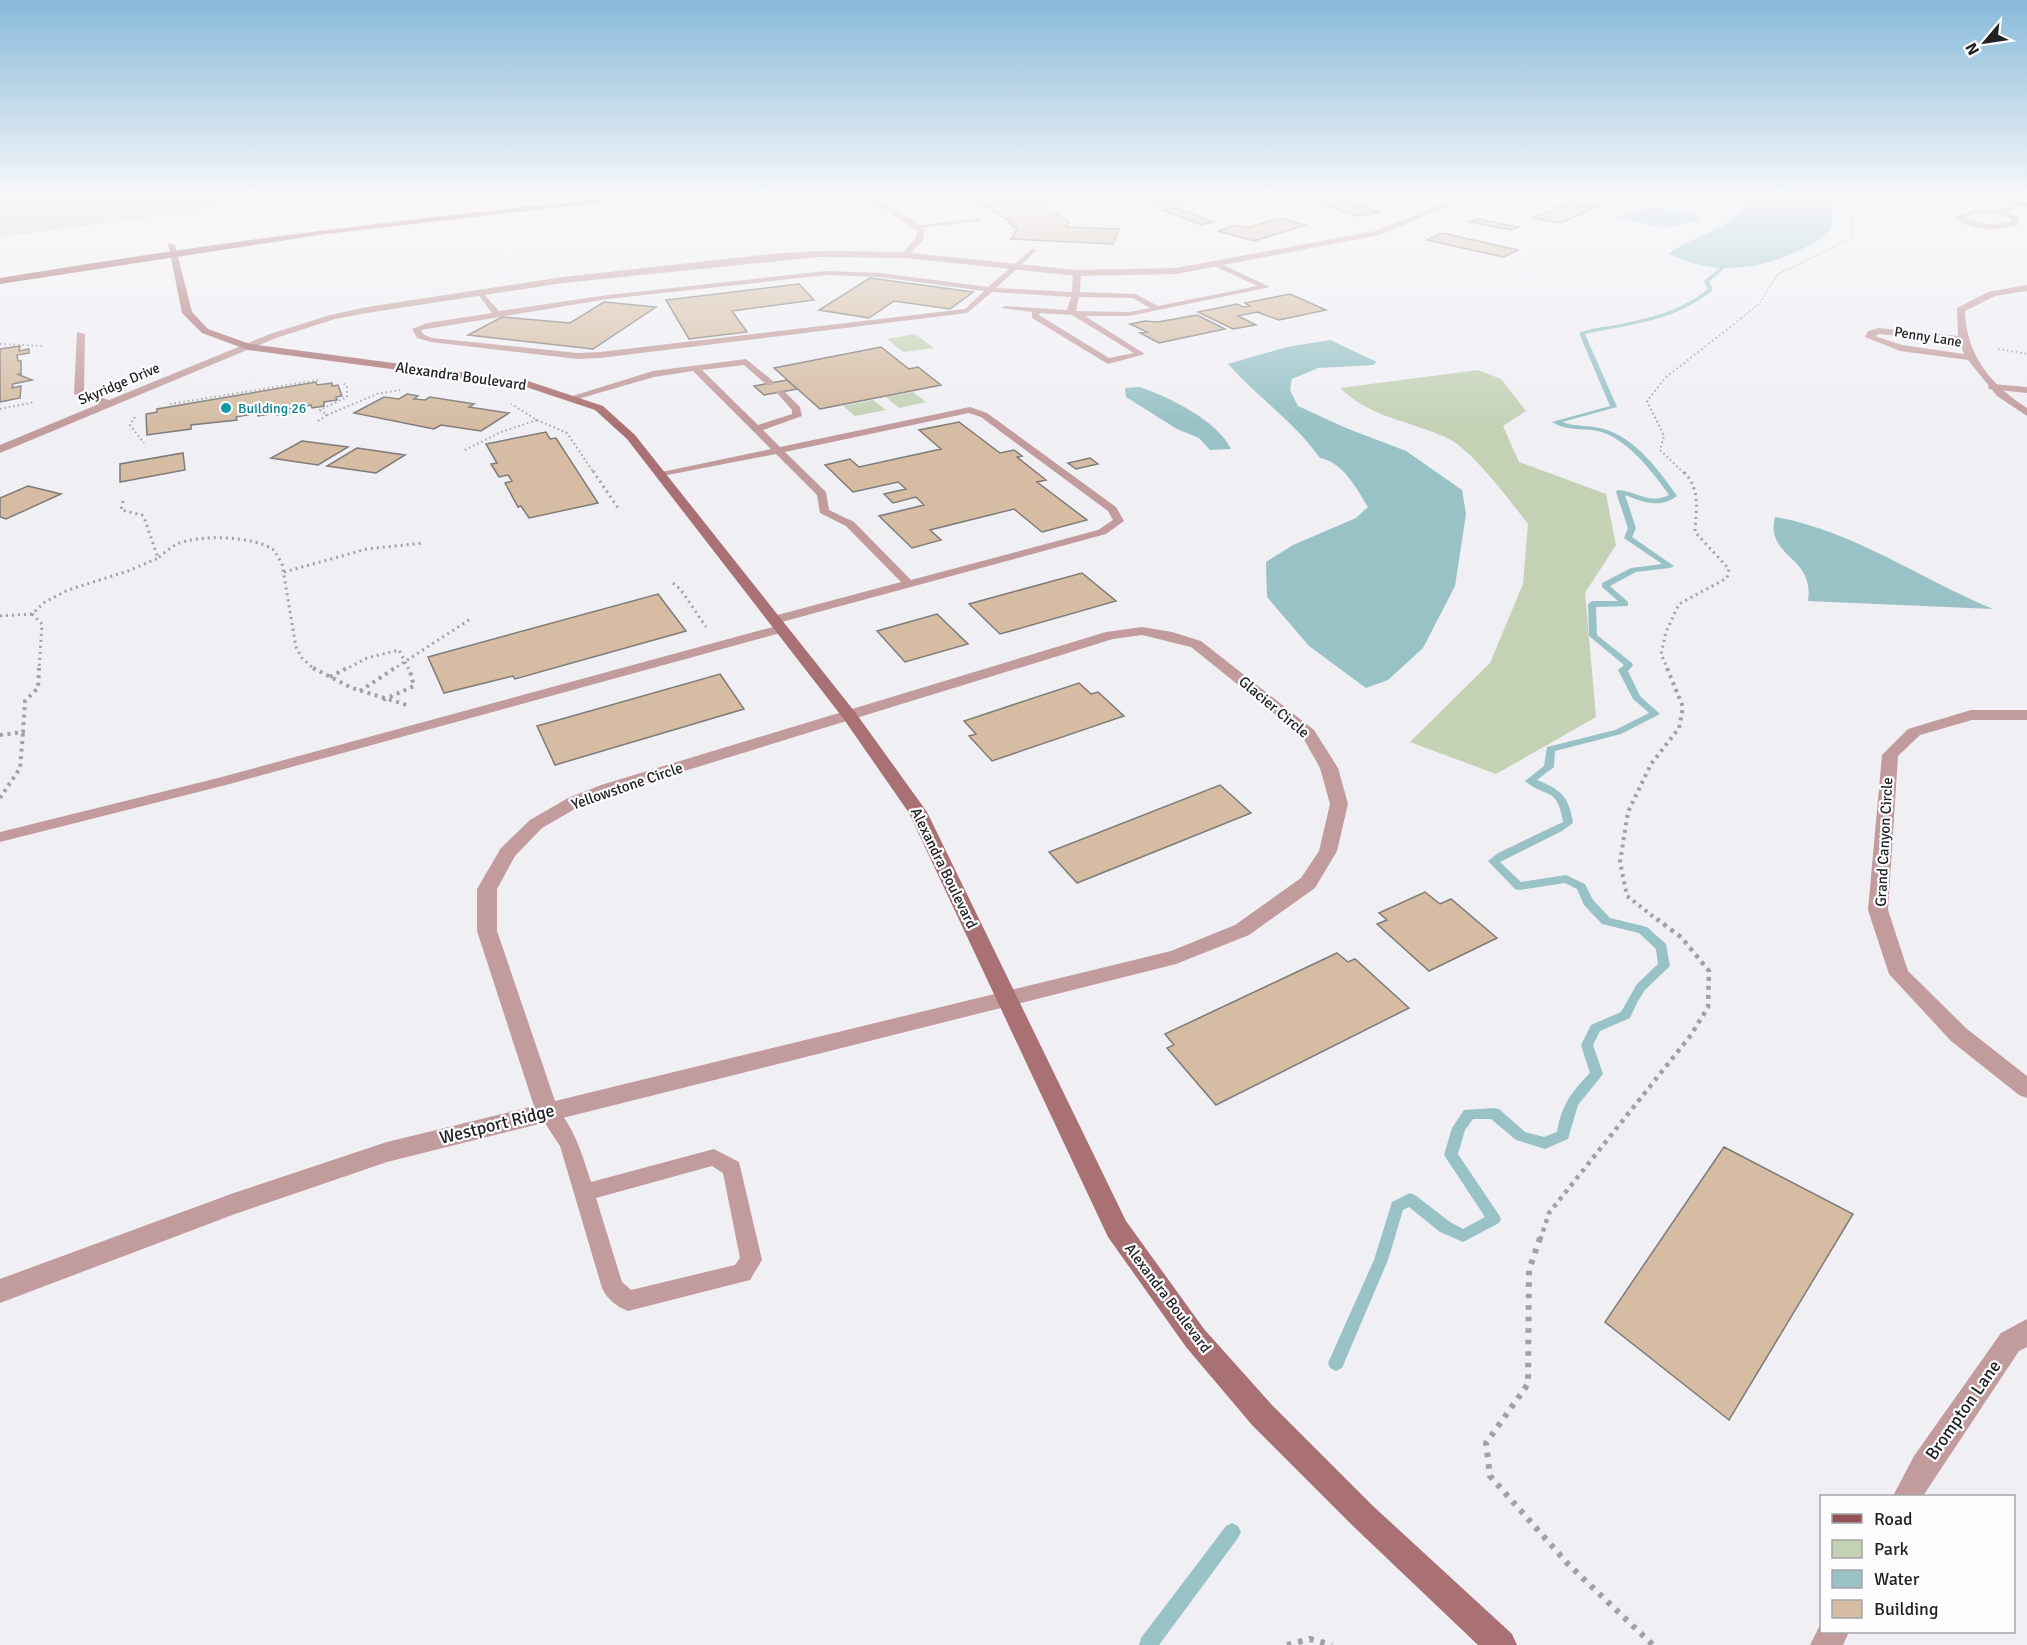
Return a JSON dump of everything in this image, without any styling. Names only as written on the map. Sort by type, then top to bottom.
[{"type":"main road","points":[[0,281],[44,273]]},
{"type":"street","name":"Alexandra Boulevard","points":[[178,273],[187,313],[205,331],[248,346],[528,384],[598,408],[631,437],[849,715],[918,813],[1117,1229],[1195,1338],[1262,1415],[1363,1516],[1501,1645]]},
{"type":"street","name":"Skyridge Drive","points":[[0,449],[248,346],[333,317],[563,280],[628,273]]},
{"type":"street","name":"Skyridge Drive","points":[[1074,273],[1095,273]]},
{"type":"street","name":"Penny Lane","points":[[2027,288],[2012,288],[1975,299],[1960,310],[1959,328],[1971,358],[1992,387],[2027,412]]},
{"type":"street","name":"Penny Lane","points":[[1963,339],[1879,331],[1871,333],[1870,337],[1900,348],[1971,358]]},
{"type":"street","points":[[80,334],[79,394],[111,404]]},
{"type":"street","name":"Glacier Circle","points":[[849,715],[1111,635],[1142,631],[1172,636],[1196,644],[1308,733],[1329,768],[1339,804],[1328,851],[1308,884],[1242,930],[1176,957],[1006,999]]},
{"type":"street","name":"Yellowstone Circle","points":[[546,1111],[487,931],[487,889],[508,852],[536,824],[574,802],[849,715]]},
{"type":"street","name":"Grand Canyon Circle","points":[[2027,715],[1971,715],[1914,732],[1890,755],[1878,910],[1899,974],[1959,1035],[2027,1089]]},
{"type":"street","name":"Westport Ridge","points":[[0,1291],[231,1205],[387,1152],[1006,999]]},
{"type":"street","name":"Brompton Lane","points":[[1908,1495],[1924,1466],[2010,1342],[2027,1332]]},
{"type":"lane","points":[[1007,273],[990,290],[967,311],[600,355],[578,356],[444,339],[431,340],[420,336],[416,329],[427,325],[608,297],[827,273],[880,275],[990,290],[1075,296],[1135,296],[1156,308]]},
{"type":"lane","points":[[1036,312],[1035,316],[1108,361],[1141,354],[1071,311],[1077,273]]},
{"type":"lane","points":[[1005,308],[1103,315],[1156,308],[1266,287],[1236,273]]},
{"type":"lane","points":[[481,293],[497,314]]},
{"type":"lane","points":[[571,398],[631,379],[746,362],[770,383]]},
{"type":"lane","points":[[696,369],[822,494],[824,511],[850,524],[909,584]]},
{"type":"lane","points":[[1992,387],[2027,390]]},
{"type":"lane","points":[[755,429],[797,416],[797,409],[780,392]]},
{"type":"lane","points":[[0,837],[221,782],[777,625],[909,584],[1102,532],[1119,521],[1112,509],[984,415],[970,410],[661,475]]},
{"type":"lane","points":[[546,1111],[569,1143],[613,1288],[628,1301],[742,1273],[751,1260],[732,1168],[714,1158],[694,1161],[585,1192]]},
{"type":"path","points":[[1653,1645],[1568,1564],[1490,1476],[1486,1443],[1527,1384],[1529,1270],[1549,1213],[1691,1035],[1708,1007],[1708,971],[1681,937],[1627,896],[1620,862],[1628,812],[1651,764],[1679,728],[1683,707],[1661,654],[1665,632],[1679,604],[1727,578],[1729,568],[1695,532],[1697,492],[1692,480],[1660,450],[1664,436],[1647,401],[1665,378],[1759,304],[1781,273]]},
{"type":"path","points":[[0,344],[44,346]]},
{"type":"path","points":[[1998,349],[2027,354]]},
{"type":"path","points":[[162,405],[323,380]]},
{"type":"path","points":[[327,415],[320,410],[347,397],[347,386],[336,381]]},
{"type":"path","points":[[318,421],[327,415],[387,391],[406,391]]},
{"type":"path","points":[[0,409],[35,402]]},
{"type":"path","points":[[501,403],[517,407],[537,420],[567,433],[618,508]]},
{"type":"path","points":[[141,412],[130,425],[144,443]]},
{"type":"path","points":[[465,450],[501,432],[537,420]]},
{"type":"path","points":[[123,501],[121,510],[142,514],[148,522],[152,550],[158,558]]},
{"type":"path","points":[[0,616],[32,614],[45,602],[68,590],[118,575],[158,558],[174,546],[186,542],[223,539],[248,540],[267,544],[277,550],[284,572],[284,589],[290,611],[292,633],[302,658],[329,677],[360,691],[383,700],[412,707]]},
{"type":"path","points":[[284,572],[367,549],[423,543]]},
{"type":"path","points":[[673,583],[681,590],[707,628],[707,635]]},
{"type":"path","points":[[0,798],[20,768],[25,701],[38,688],[42,624],[32,614]]},
{"type":"path","points":[[360,691],[472,618]]},
{"type":"path","points":[[329,677],[367,658],[399,650],[407,661],[414,686],[383,700]]},
{"type":"path","points":[[0,735],[23,732]]},
{"type":"path","points":[[1287,1645],[1298,1639],[1328,1641],[1332,1645]]},
{"type":"green space","points":[[915,334],[934,348],[903,352],[887,339]]},
{"type":"green space","points":[[1478,370],[1501,379],[1526,411],[1503,426],[1519,462],[1606,494],[1616,545],[1585,593],[1596,717],[1496,774],[1410,742],[1490,663],[1523,584],[1528,524],[1491,478],[1459,445],[1435,433],[1378,413],[1364,406],[1340,388]]},
{"type":"green space","points":[[913,392],[926,402],[899,408],[886,397]]},
{"type":"green space","points":[[873,400],[886,410],[855,416],[843,406]]},
{"type":"water","points":[[1330,340],[1377,362],[1373,365],[1318,368],[1292,379],[1290,390],[1298,406],[1346,428],[1406,451],[1462,490],[1466,514],[1455,586],[1423,648],[1388,680],[1366,688],[1309,646],[1267,597],[1266,562],[1293,545],[1356,518],[1368,507],[1342,471],[1336,465],[1320,458],[1288,421],[1228,364],[1287,347]]},
{"type":"water","points":[[1139,387],[1177,403],[1204,419],[1225,439],[1231,449],[1210,450],[1199,438],[1177,429],[1126,397],[1125,388]]},
{"type":"water","points":[[1775,517],[1832,533],[1859,544],[1993,609],[1808,601],[1808,586],[1804,574],[1777,541],[1774,530]]},
{"type":"building","points":[[870,278],[973,292],[950,309],[894,301],[869,318],[819,310]]},
{"type":"building","points":[[799,284],[814,300],[732,311],[747,332],[689,339],[666,300]]},
{"type":"building","points":[[1290,294],[1326,310],[1279,320],[1257,312],[1238,316],[1256,325],[1233,329],[1198,312],[1237,304],[1243,307],[1250,306],[1245,303]]},
{"type":"building","points":[[604,302],[656,307],[593,349],[468,335],[502,317],[570,323]]},
{"type":"building","points":[[1197,315],[1225,329],[1159,343],[1140,333],[1147,332],[1130,324],[1145,321],[1158,322]]},
{"type":"building","points":[[20,346],[19,351],[29,349],[29,353],[17,355],[18,361],[21,361],[21,374],[17,374],[32,380],[13,384],[12,388],[21,386],[20,398],[0,402],[0,349]]},
{"type":"building","points":[[881,347],[909,369],[918,367],[941,385],[820,409],[774,368]]},
{"type":"building","points":[[787,380],[797,389],[764,395],[754,386]]},
{"type":"building","name":"Building 26","points":[[316,382],[317,385],[332,383],[332,386],[338,385],[342,396],[336,397],[337,400],[324,402],[324,406],[312,408],[311,405],[288,409],[290,413],[258,416],[257,413],[236,417],[237,420],[191,425],[191,429],[147,435],[146,414],[157,412],[157,409]]},
{"type":"building","points":[[407,394],[418,396],[414,399],[425,400],[430,397],[474,404],[469,407],[509,413],[481,431],[441,425],[434,429],[354,413],[384,397],[399,399]]},
{"type":"building","points":[[959,422],[1000,453],[1014,450],[1022,456],[1017,457],[1046,480],[1037,482],[1087,520],[1042,532],[1014,509],[930,530],[941,540],[912,548],[879,516],[924,505],[916,497],[893,503],[884,494],[906,489],[898,482],[853,492],[825,465],[850,459],[859,467],[941,449],[919,430]]},
{"type":"building","points":[[546,432],[550,439],[556,438],[598,503],[529,518],[521,506],[518,507],[505,483],[512,481],[508,475],[499,477],[491,464],[497,463],[486,444]]},
{"type":"building","points":[[302,441],[348,447],[318,465],[271,458]]},
{"type":"building","points":[[357,448],[405,455],[376,473],[327,466]]},
{"type":"building","points":[[183,453],[185,470],[120,482],[120,464]]},
{"type":"building","points":[[1090,458],[1098,464],[1076,469],[1068,463]]},
{"type":"building","points":[[28,486],[61,494],[6,519],[0,517],[0,498]]},
{"type":"building","points":[[1082,573],[1116,601],[1000,634],[969,604]]},
{"type":"building","points":[[658,594],[686,631],[515,679],[513,676],[444,693],[428,657]]},
{"type":"building","points":[[937,614],[968,644],[905,662],[877,631]]},
{"type":"building","points":[[720,674],[744,709],[555,765],[537,726]]},
{"type":"building","points":[[1079,683],[1091,694],[1098,692],[1124,716],[992,761],[969,736],[976,734],[964,721]]},
{"type":"building","points":[[1220,785],[1251,813],[1077,883],[1049,852]]},
{"type":"building","points":[[1425,892],[1440,904],[1451,899],[1497,938],[1429,971],[1377,924],[1387,920],[1379,913]]},
{"type":"building","points":[[1337,953],[1348,962],[1355,959],[1409,1008],[1216,1105],[1167,1048],[1174,1045],[1165,1034]]},
{"type":"building","points":[[1724,1147],[1853,1214],[1729,1420],[1605,1322]]},
{"type":"waterway","points":[[1336,1363],[1381,1260],[1397,1206],[1410,1199],[1445,1227],[1463,1236],[1494,1219],[1451,1155],[1459,1128],[1469,1114],[1494,1113],[1521,1136],[1545,1143],[1563,1135],[1567,1114],[1573,1101],[1597,1074],[1587,1045],[1595,1028],[1626,1015],[1641,987],[1664,966],[1662,947],[1643,930],[1606,921],[1588,902],[1581,887],[1566,879],[1519,886],[1493,861],[1568,823],[1564,805],[1558,795],[1530,781],[1549,767],[1550,749],[1618,732],[1655,714],[1636,697],[1623,670],[1629,665],[1593,636],[1592,604],[1625,604],[1605,585],[1634,570],[1670,566],[1628,538],[1632,528],[1620,492],[1652,502],[1673,496],[1660,478],[1625,442],[1599,429],[1568,426],[1555,422],[1614,407],[1582,333],[1650,319],[1683,308],[1698,300],[1711,289],[1706,282],[1717,273]]},
{"type":"waterway","points":[[1148,1645],[1232,1532]]},
{"type":"place","name":"Building 26","points":[[226,408]]}]
